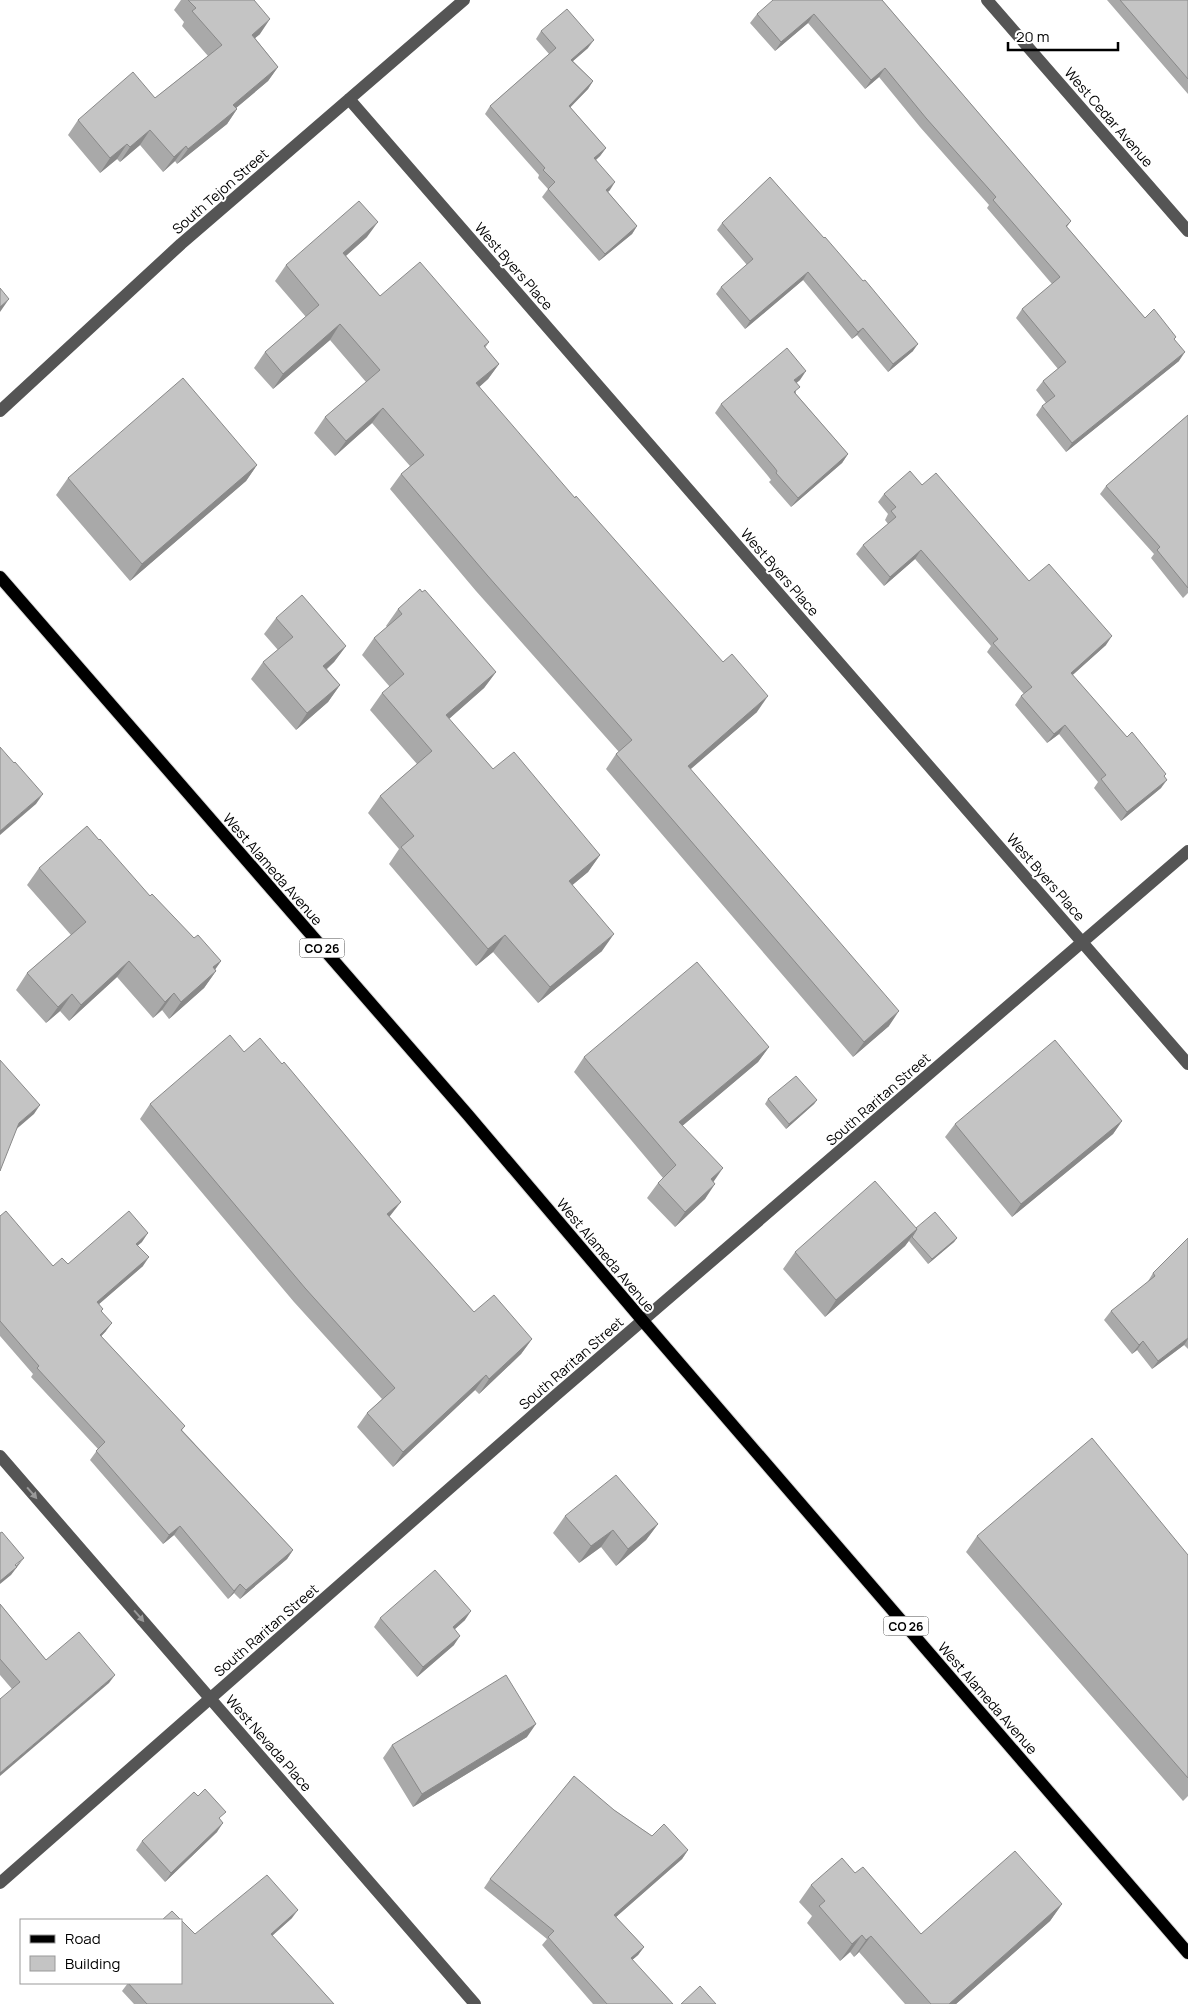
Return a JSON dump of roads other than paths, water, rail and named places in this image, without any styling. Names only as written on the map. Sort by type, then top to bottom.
[{"type":"main road","name":"West Alameda Avenue","points":[[0,577],[468,1115],[643,1321],[1188,1953]]},
{"type":"street","name":"South Tejon Street","points":[[0,410],[181,244],[464,0]]},
{"type":"street","name":"West Cedar Avenue","points":[[987,0],[1188,231]]},
{"type":"street","name":"West Byers Place","points":[[349,99],[1188,1064]]},
{"type":"street","name":"South Raritan Street","points":[[0,1883],[643,1321],[1188,851]]},
{"type":"street","name":"West Nevada Place","points":[[0,1456],[474,2004]]}]
